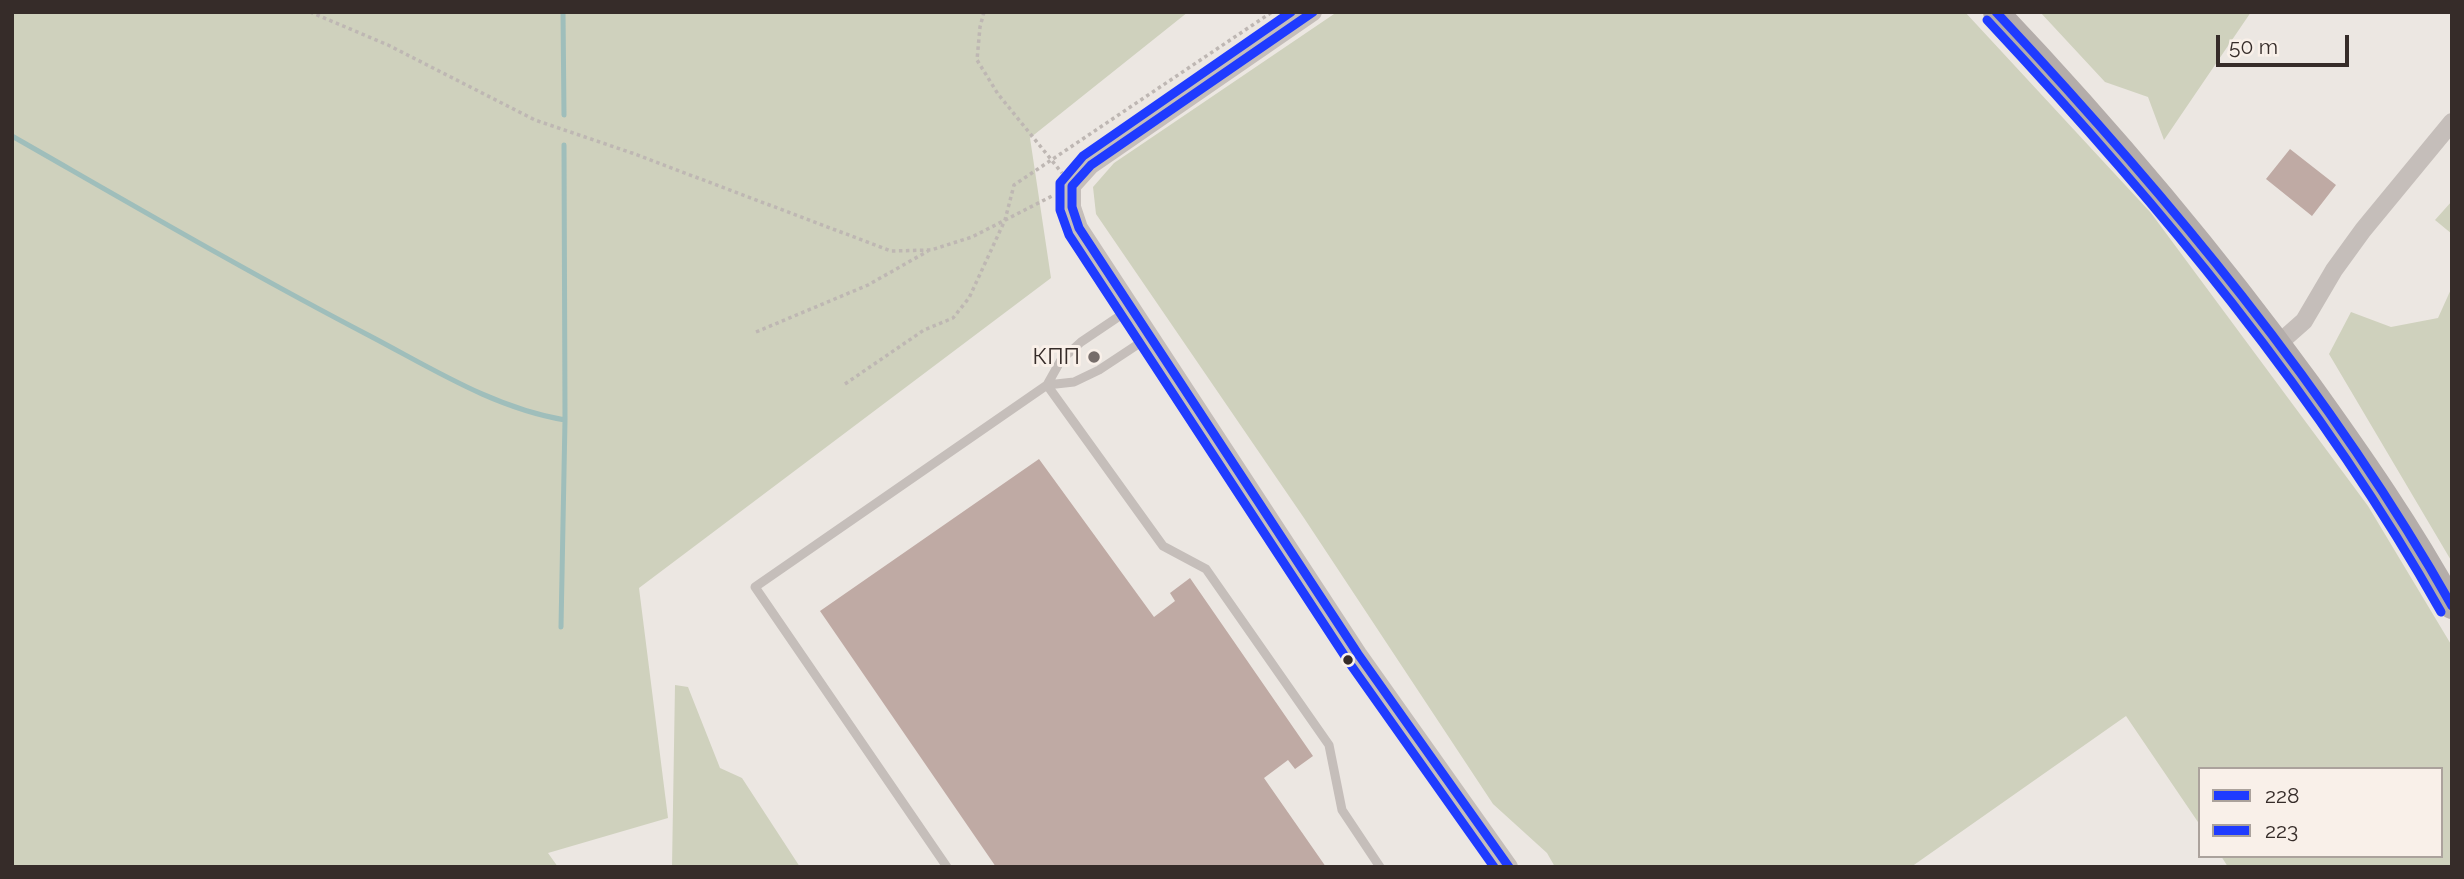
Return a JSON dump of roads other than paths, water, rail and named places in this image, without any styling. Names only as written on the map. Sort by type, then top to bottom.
[{"type":"main road","points":[[1996,12],[2143,173],[2227,276],[2387,499],[2452,606]]},
{"type":"street","points":[[1313,12],[1091,165],[1072,186],[1072,207],[1079,228],[1130,309],[1358,654],[1509,867]]},
{"type":"street","points":[[2278,344],[2304,321],[2334,270],[2362,230],[2452,122]]},
{"type":"lane","points":[[947,867],[755,587],[1047,385],[1060,360],[1080,342],[1130,309]]},
{"type":"lane","points":[[1047,385],[1074,382],[1100,370],[1149,337]]},
{"type":"lane","points":[[1047,385],[1163,547],[1206,569],[1329,745],[1342,810],[1380,867]]},
{"type":"waterway","points":[[563,12],[564,115]]},
{"type":"waterway","points":[[12,136],[235,263],[441,374],[513,406],[565,420]]},
{"type":"waterway","points":[[561,627],[565,420],[564,145]]},
{"type":"place","name":"КПП","points":[[1094,357]]}]
